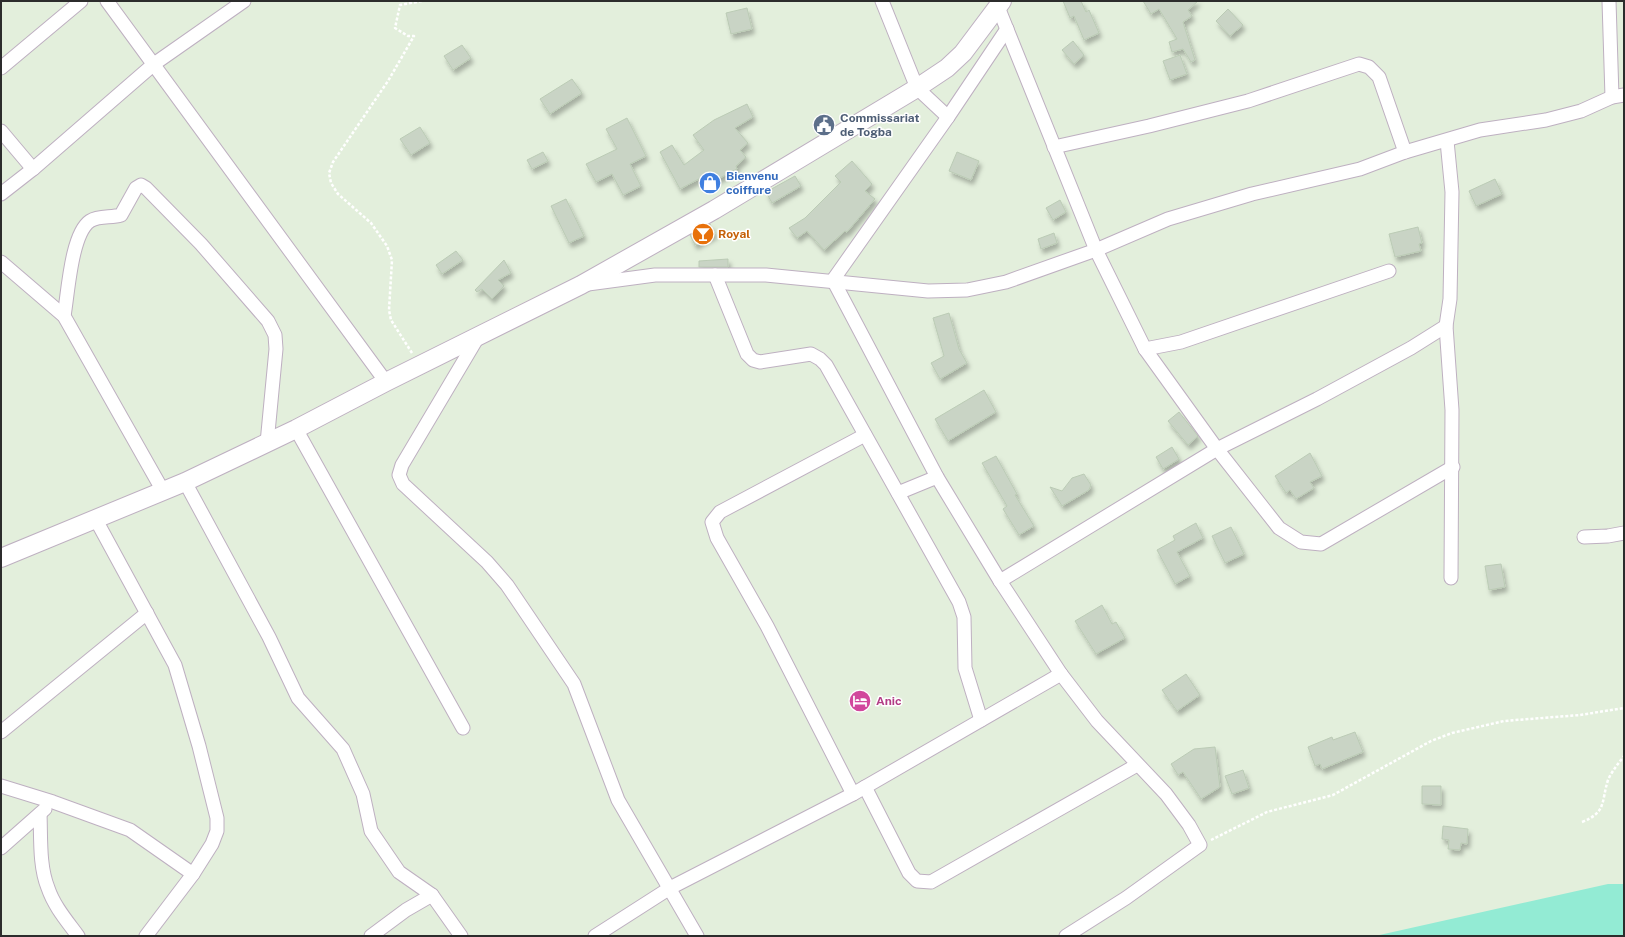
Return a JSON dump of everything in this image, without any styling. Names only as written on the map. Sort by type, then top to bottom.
[{"type":"street","points":[[1,68],[81,1]]},
{"type":"street","points":[[107,1],[386,382]]},
{"type":"street","points":[[1,194],[33,169],[154,64],[244,1]]},
{"type":"street","points":[[882,1],[917,88],[948,117]]},
{"type":"street","points":[[581,285],[655,275],[766,275],[833,280],[928,291],[967,290],[1006,282],[1096,250],[1168,219],[1252,194],[1360,169],[1405,152],[1447,141],[1480,130],[1546,120],[1581,111],[1618,96],[1609,1]]},
{"type":"street","points":[[1,558],[185,482],[296,429],[386,382],[581,285],[714,210],[917,88],[947,68],[963,53],[1000,4]]},
{"type":"street","points":[[1000,4],[1007,29],[1096,250],[1145,349],[1217,449],[1279,528],[1301,542],[1321,544],[1453,467]]},
{"type":"street","points":[[833,280],[948,117],[1007,29]]},
{"type":"street","points":[[1054,147],[1149,126],[1248,101],[1359,64],[1369,67],[1379,78],[1405,152]]},
{"type":"street","points":[[1,131],[33,169]]},
{"type":"street","points":[[1447,141],[1452,192],[1450,299],[1446,326],[1452,410],[1453,467],[1451,578]]},
{"type":"street","points":[[64,316],[73,254],[82,230],[89,222],[97,218],[121,215],[136,188],[141,185],[146,188],[201,244],[268,321],[275,335],[276,349],[266,443]]},
{"type":"street","points":[[1,262],[64,316],[163,491]]},
{"type":"street","points":[[1145,349],[1181,342],[1389,271]]},
{"type":"street","points":[[715,275],[747,354],[752,360],[760,362],[811,354],[820,359],[826,365],[959,602],[964,617],[965,668],[981,720]]},
{"type":"street","points":[[833,280],[938,477],[1000,581],[1061,674],[1097,721],[1166,794],[1189,825],[1200,845],[1126,898],[1066,936]]},
{"type":"street","points":[[1000,581],[1217,449],[1317,399],[1410,348],[1446,326]]},
{"type":"street","points":[[478,337],[402,465],[399,475],[403,484],[487,562],[507,585],[574,684],[618,800],[697,936]]},
{"type":"street","points":[[296,429],[463,728]]},
{"type":"street","points":[[853,794],[767,626],[717,538],[712,522],[720,512],[865,435]]},
{"type":"street","points":[[898,493],[938,477]]},
{"type":"street","points":[[185,482],[269,637],[298,698],[343,749],[363,794],[371,831],[399,872],[432,895],[461,936]]},
{"type":"street","points":[[95,518],[175,665],[199,746],[216,818],[217,831],[212,844],[193,874],[146,936]]},
{"type":"street","points":[[1584,537],[1608,536],[1624,533]]},
{"type":"street","points":[[1,732],[148,613]]},
{"type":"street","points":[[595,936],[670,888],[853,794],[1061,674]]},
{"type":"street","points":[[865,787],[909,873],[917,881],[932,882],[1137,765]]},
{"type":"street","points":[[1,786],[53,802],[130,830],[193,874]]},
{"type":"street","points":[[1,848],[53,802]]},
{"type":"street","points":[[40,814],[44,877],[53,900],[78,936]]},
{"type":"street","points":[[371,936],[406,910],[432,895]]},
{"type":"path","points":[[420,365],[391,320],[389,310],[392,260],[387,246],[371,223],[338,194],[331,184],[329,173],[333,162],[388,81],[414,36],[408,36],[395,28],[400,4],[422,1]]},
{"type":"path","points":[[1200,845],[1268,812],[1334,795],[1431,741],[1452,733],[1504,721],[1580,716],[1624,708]]},
{"type":"path","points":[[1582,822],[1591,818],[1600,810],[1609,779],[1615,766],[1624,756]]},
{"type":"shaded area","points":[[1608,884],[1624,884],[1624,936],[1375,936]]},
{"type":"building","points":[[1063,1],[1081,1],[1086,12],[1089,10],[1099,33],[1084,40],[1074,16],[1070,18]]},
{"type":"building","points":[[1143,1],[1198,1],[1188,10],[1192,16],[1183,22],[1195,60],[1191,62],[1183,49],[1172,52],[1169,42],[1177,39],[1159,9],[1151,14]]},
{"type":"building","points":[[747,8],[752,29],[731,34],[726,13]]},
{"type":"building","points":[[1228,9],[1243,25],[1230,36],[1216,21]]},
{"type":"building","points":[[1073,41],[1084,55],[1074,64],[1062,50]]},
{"type":"building","points":[[462,45],[471,58],[453,70],[444,56]]},
{"type":"building","points":[[1180,55],[1187,74],[1170,80],[1163,61]]},
{"type":"building","points":[[572,79],[582,93],[550,114],[540,99]]},
{"type":"building","points":[[747,104],[753,117],[735,128],[748,143],[740,150],[746,157],[736,166],[737,169],[714,181],[710,173],[680,189],[660,152],[672,145],[684,165],[704,150],[693,135],[714,120]]},
{"type":"building","points":[[627,118],[646,156],[630,164],[641,186],[623,195],[612,174],[596,182],[586,164],[617,149],[606,129]]},
{"type":"building","points":[[420,127],[430,143],[411,155],[400,139]]},
{"type":"building","points":[[543,152],[548,161],[532,169],[527,160]]},
{"type":"building","points":[[957,152],[979,161],[971,180],[949,171]]},
{"type":"building","points":[[852,161],[872,184],[865,191],[875,199],[847,232],[845,231],[824,250],[807,231],[797,238],[789,228],[805,218],[841,182],[835,176]]},
{"type":"building","points":[[795,176],[801,186],[772,203],[766,192]]},
{"type":"building","points":[[1495,179],[1502,194],[1476,206],[1469,191]]},
{"type":"building","points":[[566,199],[584,236],[569,243],[551,206]]},
{"type":"building","points":[[1060,200],[1066,212],[1053,220],[1046,208]]},
{"type":"building","points":[[710,224],[715,234],[695,245],[690,235]]},
{"type":"building","points":[[1418,227],[1422,243],[1419,244],[1421,251],[1395,257],[1389,234]]},
{"type":"building","points":[[1054,233],[1057,243],[1041,249],[1038,239]]},
{"type":"building","points":[[456,251],[463,260],[442,274],[436,265]]},
{"type":"building","points":[[728,259],[728,267],[699,267],[699,261]]},
{"type":"building","points":[[504,260],[511,273],[498,280],[504,286],[492,299],[482,289],[477,292],[475,290]]},
{"type":"building","points":[[949,313],[959,349],[967,363],[940,379],[931,363],[944,356],[933,318]]},
{"type":"building","points":[[984,390],[996,412],[948,441],[935,419]]},
{"type":"building","points":[[1179,412],[1198,436],[1188,445],[1168,421]]},
{"type":"building","points":[[1172,447],[1179,459],[1163,469],[1156,457]]},
{"type":"building","points":[[1310,453],[1322,476],[1310,482],[1314,488],[1296,499],[1290,490],[1286,493],[1275,476]]},
{"type":"building","points":[[996,456],[1017,494],[1015,495],[1034,526],[1019,535],[1003,509],[1007,506],[982,463]]},
{"type":"building","points":[[1084,474],[1091,485],[1089,490],[1062,506],[1050,487],[1062,491],[1072,478]]},
{"type":"building","points":[[1196,523],[1203,538],[1177,552],[1190,576],[1175,584],[1157,550],[1175,540],[1173,536]]},
{"type":"building","points":[[1231,527],[1244,554],[1225,563],[1212,536]]},
{"type":"building","points":[[1501,564],[1505,587],[1489,590],[1485,566]]},
{"type":"building","points":[[1102,605],[1112,624],[1116,622],[1125,638],[1096,654],[1075,621]]},
{"type":"building","points":[[1186,674],[1200,695],[1177,711],[1162,690]]},
{"type":"building","points":[[1355,732],[1363,752],[1322,769],[1320,764],[1315,766],[1308,747],[1332,737],[1333,740]]},
{"type":"building","points":[[1215,747],[1220,787],[1201,799],[1183,772],[1178,775],[1171,764],[1194,749]]},
{"type":"building","points":[[1243,770],[1249,788],[1232,794],[1225,776]]},
{"type":"building","points":[[1422,786],[1441,786],[1441,805],[1422,804]]},
{"type":"building","points":[[1443,826],[1468,829],[1467,844],[1461,843],[1460,850],[1448,849],[1449,840],[1442,839]]},
{"type":"place","name":"Commissariat de Togba","points":[[824,125]]},
{"type":"place","name":"Bienvenu coiffure","points":[[710,183]]},
{"type":"place","name":"Royal","points":[[703,234]]},
{"type":"place","name":"Anic","points":[[860,701]]}]
